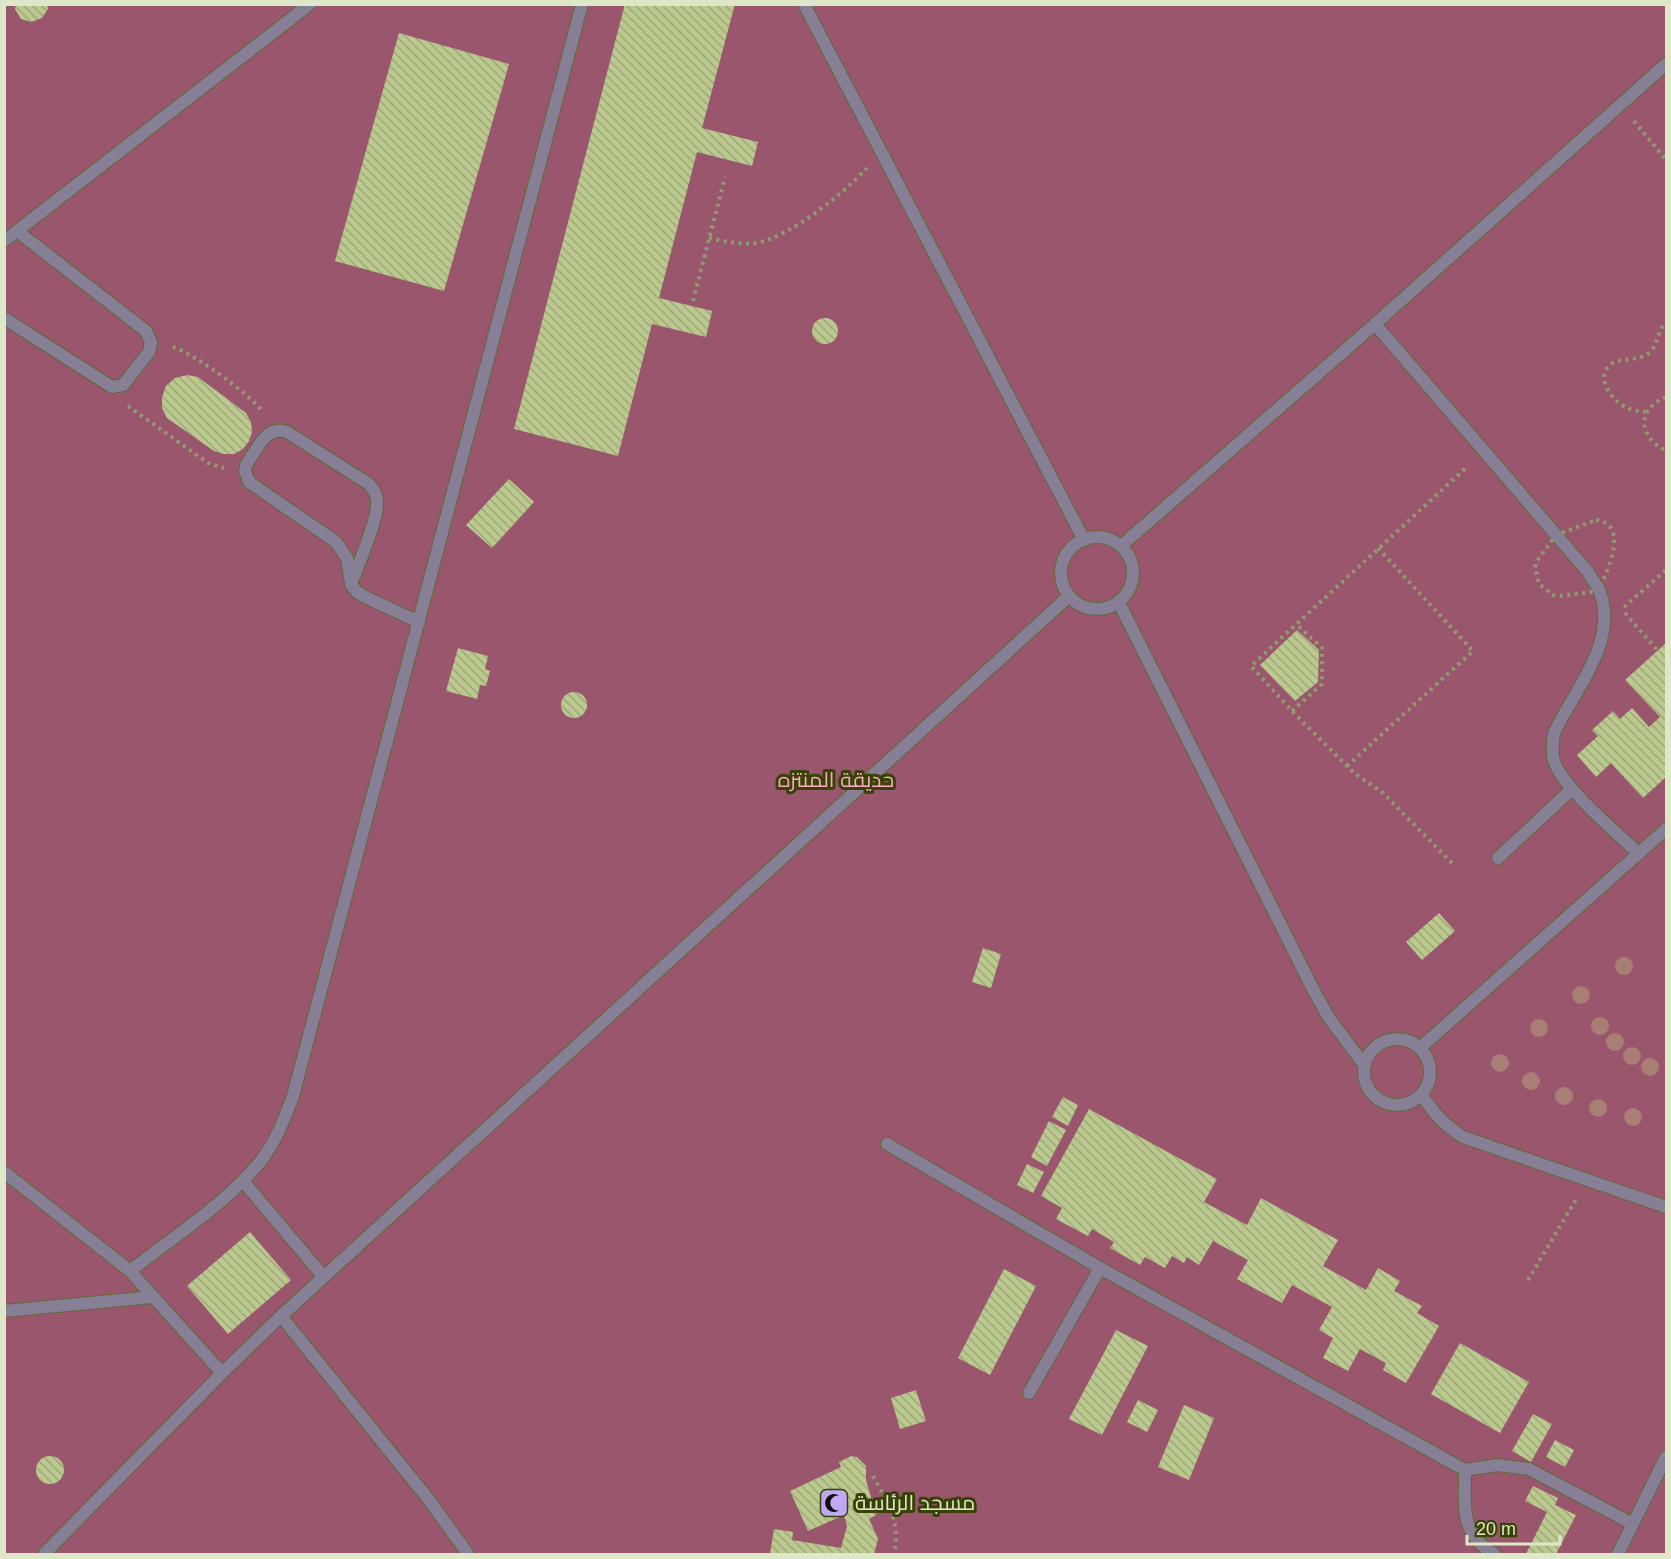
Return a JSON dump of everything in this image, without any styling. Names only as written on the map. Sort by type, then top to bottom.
[{"type":"lane","points":[[4,241],[310,4]]},
{"type":"lane","points":[[130,1271],[243,1181],[264,1156],[280,1128],[293,1095],[582,4]]},
{"type":"lane","points":[[804,4],[1083,540]]},
{"type":"lane","points":[[1120,546],[1375,324],[1666,64]]},
{"type":"lane","points":[[4,318],[112,387],[118,388],[128,381],[149,352],[151,342],[146,332],[17,231]]},
{"type":"lane","points":[[1375,324],[1588,572],[1599,591],[1605,623],[1602,640],[1597,655],[1554,734],[1552,747],[1554,761],[1572,789],[1639,854]]},
{"type":"lane","points":[[351,584],[377,510],[378,503],[373,489],[369,484],[287,432],[273,431],[266,435],[246,465],[246,477],[253,486],[336,542],[347,558],[351,584],[356,591],[418,622]]},
{"type":"lane","points":[[1103,538],[1120,546],[1131,562],[1133,581],[1128,593],[1119,603],[1109,608],[1087,608],[1077,604],[1069,596],[1061,576],[1067,554],[1083,540],[1103,538]]},
{"type":"lane","points":[[44,1554],[222,1372],[323,1276],[1069,596]]},
{"type":"lane","points":[[1119,603],[1314,991],[1329,1018],[1365,1066]]},
{"type":"lane","points":[[1498,858],[1572,789]]},
{"type":"lane","points":[[1420,1048],[1666,829]]},
{"type":"lane","points":[[1399,1039],[1420,1048],[1428,1059],[1431,1071],[1429,1084],[1422,1095],[1400,1106],[1388,1105],[1377,1099],[1369,1090],[1365,1078],[1365,1066],[1369,1055],[1377,1046],[1399,1039]]},
{"type":"lane","points":[[1422,1095],[1446,1126],[1463,1137],[1666,1207]]},
{"type":"lane","points":[[887,1144],[1100,1268],[1465,1470],[1497,1465],[1529,1469],[1633,1524]]},
{"type":"lane","points":[[4,1172],[130,1271],[222,1372]]},
{"type":"lane","points":[[243,1181],[323,1276]]},
{"type":"lane","points":[[1029,1393],[1100,1268]]},
{"type":"lane","points":[[4,1311],[153,1297]]},
{"type":"lane","points":[[281,1316],[429,1500],[468,1554]]},
{"type":"lane","points":[[1618,1554],[1666,1457]]},
{"type":"lane","points":[[1465,1470],[1465,1516],[1468,1528],[1483,1547],[1494,1554]]},
{"type":"path","points":[[1620,105],[1666,160]]},
{"type":"path","points":[[709,238],[740,243],[768,240],[826,205],[864,171],[881,152]]},
{"type":"path","points":[[693,301],[724,177]]},
{"type":"path","points":[[1646,412],[1626,408],[1619,403],[1604,383],[1604,375],[1614,362],[1636,360],[1652,350],[1657,343],[1660,330],[1666,323]]},
{"type":"path","points":[[151,342],[170,346],[191,355],[249,397],[268,418],[273,431]]},
{"type":"path","points":[[112,387],[133,411],[208,463],[245,471]]},
{"type":"path","points":[[1666,397],[1651,405],[1644,421],[1645,430],[1651,440],[1666,451]]},
{"type":"path","points":[[1452,863],[1383,793],[1360,778],[1347,766],[1251,666],[1484,451]]},
{"type":"path","points":[[1347,766],[1473,651],[1378,548]]},
{"type":"path","points":[[1658,651],[1622,609],[1666,570]]},
{"type":"path","points":[[1292,711],[1322,684],[1322,648],[1296,624]]},
{"type":"path","points":[[1528,1280],[1588,1179]]},
{"type":"path","points":[[873,1476],[896,1525],[894,1554]]},
{"type":"green space","name":"حديقة المنتزه","points":[[5,5],[1666,5],[1666,1554],[5,1554]]},
{"type":"building","points":[[16,4],[47,4],[48,9],[42,18],[31,22],[21,19],[15,9]]},
{"type":"building","points":[[625,4],[735,4],[702,128],[758,142],[752,166],[697,152],[659,298],[712,311],[706,337],[652,324],[618,456],[514,429]]},
{"type":"building","points":[[399,33],[509,64],[444,291],[335,261]]},
{"type":"building","points":[[825,318],[835,321],[838,331],[835,341],[825,344],[815,341],[812,331],[815,321]]},
{"type":"building","points":[[187,375],[198,377],[246,413],[251,422],[252,432],[243,449],[234,454],[214,451],[167,418],[162,408],[162,397],[166,386],[175,378]]},
{"type":"building","points":[[509,479],[534,502],[492,548],[466,525]]},
{"type":"building","points":[[1297,630],[1319,650],[1318,682],[1295,701],[1260,665]]},
{"type":"building","points":[[1666,643],[1666,777],[1643,798],[1611,763],[1596,777],[1577,755],[1598,736],[1592,730],[1613,711],[1620,719],[1632,708],[1649,727],[1660,717],[1625,680]]},
{"type":"building","points":[[458,648],[488,656],[485,669],[490,671],[486,686],[480,685],[477,699],[446,691]]},
{"type":"building","points":[[574,692],[583,696],[587,705],[583,714],[574,718],[565,714],[561,705],[565,696]]},
{"type":"building","points":[[1439,913],[1455,931],[1422,960],[1406,942]]},
{"type":"building","points":[[983,948],[1001,954],[991,988],[972,982]]},
{"type":"building","points":[[1063,1097],[1078,1105],[1068,1126],[1052,1117]]},
{"type":"building","points":[[1089,1109],[1217,1179],[1204,1202],[1247,1225],[1261,1198],[1338,1240],[1323,1266],[1366,1290],[1378,1268],[1400,1281],[1394,1291],[1422,1306],[1417,1313],[1439,1326],[1406,1383],[1383,1370],[1386,1363],[1360,1349],[1348,1371],[1323,1358],[1333,1338],[1319,1330],[1332,1307],[1292,1285],[1282,1303],[1237,1279],[1248,1260],[1213,1241],[1199,1265],[1187,1257],[1184,1263],[1172,1256],[1165,1268],[1145,1257],[1140,1265],[1110,1248],[1114,1242],[1092,1229],[1088,1236],[1056,1219],[1062,1208],[1041,1196]]},
{"type":"building","points":[[1049,1121],[1066,1130],[1047,1166],[1031,1157]]},
{"type":"building","points":[[1027,1164],[1044,1172],[1033,1193],[1017,1185]]},
{"type":"building","points":[[250,1232],[291,1280],[228,1334],[187,1286]]},
{"type":"building","points":[[1004,1269],[1036,1286],[990,1375],[958,1358]]},
{"type":"building","points":[[1116,1330],[1148,1346],[1102,1435],[1069,1419]]},
{"type":"building","points":[[1460,1343],[1529,1382],[1500,1433],[1431,1394]]},
{"type":"building","points":[[916,1390],[926,1421],[900,1429],[891,1398]]},
{"type":"building","points":[[1138,1400],[1158,1410],[1147,1432],[1127,1422]]},
{"type":"building","points":[[1184,1405],[1214,1418],[1189,1480],[1158,1467]]},
{"type":"building","points":[[1533,1414],[1552,1424],[1531,1462],[1512,1451]]},
{"type":"building","points":[[1555,1440],[1574,1450],[1565,1467],[1546,1457]]},
{"type":"building","points":[[50,1456],[60,1460],[64,1470],[60,1480],[50,1484],[40,1480],[36,1470],[40,1460]]},
{"type":"building","name":"مسجد الرئاسة","points":[[851,1456],[857,1457],[866,1466],[866,1480],[876,1515],[869,1519],[878,1539],[874,1554],[770,1554],[774,1529],[793,1532],[792,1540],[841,1548],[847,1526],[844,1515],[808,1531],[790,1491],[841,1467],[839,1462]]},
{"type":"building","points":[[1533,1486],[1558,1498],[1555,1505],[1576,1515],[1556,1554],[1526,1554],[1547,1512],[1525,1501]]},
{"type":"place","name":"مسجد الرئاسة","points":[[834,1503]]}]
